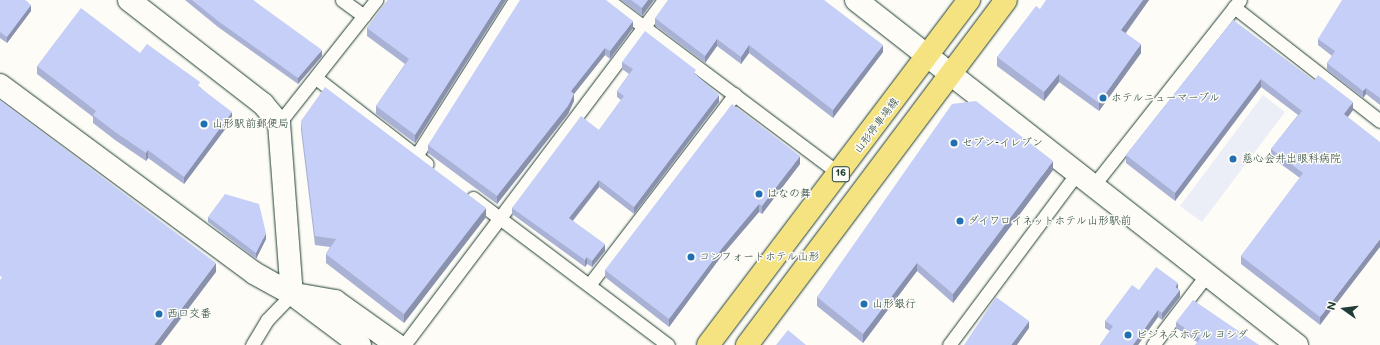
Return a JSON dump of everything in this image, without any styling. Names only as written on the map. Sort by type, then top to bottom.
[{"type":"main road","name":"山形停車場線","points":[[708,345],[840,174],[929,56],[969,0]]},
{"type":"main road","name":"16","points":[[747,345],[1006,0]]},
{"type":"street","points":[[129,0],[263,104],[279,123],[292,294]]},
{"type":"street","points":[[856,0],[952,73],[1298,345]]},
{"type":"street","points":[[0,85],[254,273],[292,294],[360,345]]},
{"type":"street","points":[[292,294],[335,301],[397,345]]},
{"type":"lane","points":[[342,0],[364,16]]},
{"type":"lane","points":[[279,123],[376,0]]},
{"type":"lane","points":[[416,156],[515,0]]},
{"type":"lane","points":[[608,0],[840,174]]},
{"type":"lane","points":[[404,345],[501,220],[645,28],[664,0]]},
{"type":"lane","points":[[950,345],[1085,179],[1237,3],[1380,121]]},
{"type":"lane","points":[[316,78],[440,174]]},
{"type":"lane","points":[[589,284],[735,94]]},
{"type":"lane","points":[[459,188],[589,284],[668,345]]},
{"type":"lane","points":[[1153,345],[1208,273]]},
{"type":"lane","points":[[252,345],[267,320],[292,294]]},
{"type":"shaded area","name":"慈心会井出眼科病院","points":[[1263,95],[1285,112],[1202,222],[1180,206]]},
{"type":"building","points":[[0,0],[25,0],[31,5],[7,37],[0,32]]},
{"type":"building","points":[[192,0],[253,0],[322,50],[298,78],[218,21]]},
{"type":"building","points":[[388,0],[501,0],[415,135],[376,106],[409,59],[367,28]]},
{"type":"building","points":[[520,0],[606,0],[633,21],[610,51],[605,48],[571,91],[574,94],[568,106],[497,196],[428,145]]},
{"type":"building","points":[[631,0],[648,0],[642,8]]},
{"type":"building","points":[[668,0],[824,0],[883,45],[833,110],[749,45],[741,57],[717,39],[705,56],[655,18]]},
{"type":"building","points":[[1046,0],[1143,0],[1121,30],[1141,44],[1099,103],[1059,74],[1044,92],[997,57],[1036,6],[1040,9]]},
{"type":"building","points":[[1342,0],[1380,0],[1380,98],[1366,88],[1363,91],[1327,63],[1335,51],[1318,39]]},
{"type":"building","points":[[81,8],[140,53],[147,44],[200,82],[198,86],[232,112],[184,177],[148,150],[146,153],[115,132],[93,115],[96,111],[37,66]]},
{"type":"building","points":[[1233,20],[1314,81],[1318,75],[1353,102],[1344,114],[1380,142],[1380,239],[1320,317],[1241,256],[1303,173],[1271,149],[1302,111],[1261,79],[1175,193],[1126,155]]},
{"type":"building","points":[[645,31],[696,70],[694,73],[719,95],[634,207],[599,180],[569,218],[605,244],[592,261],[587,257],[585,260],[512,208],[581,116],[599,130],[624,96],[617,91],[633,69],[622,62]]},
{"type":"building","points":[[325,87],[486,208],[404,314],[326,254],[336,239],[315,236],[301,121]]},
{"type":"building","points":[[0,100],[216,263],[154,345],[0,345],[0,280],[2,277],[0,276]]},
{"type":"building","points":[[976,101],[1053,161],[953,294],[917,263],[863,334],[817,297],[952,104]]},
{"type":"building","points":[[732,104],[800,156],[762,206],[759,204],[723,247],[669,319],[605,270]]},
{"type":"building","points":[[225,194],[259,204],[266,233],[256,253],[208,217]]},
{"type":"building","points":[[1156,267],[1178,283],[1175,287],[1180,290],[1162,313],[1158,310],[1133,345],[1100,345],[1113,326],[1105,321],[1132,285],[1139,290]]},
{"type":"building","points":[[996,297],[1029,321],[1011,345],[964,345]]},
{"type":"building","points":[[1193,300],[1259,345],[1195,345],[1200,338],[1176,322]]},
{"type":"building","points":[[788,330],[806,345],[776,345]]},
{"type":"place","name":"ホテルニューマーブル","points":[[1103,98]]},
{"type":"place","name":"山形駅前郵便局","points":[[204,124]]},
{"type":"place","name":"セブン-イレブン","points":[[954,143]]},
{"type":"place","name":"慈心会井出眼科病院","points":[[1233,159]]},
{"type":"place","name":"はなの舞","points":[[759,194]]},
{"type":"place","name":"ダイワロイネットホテル山形駅前","points":[[960,221]]},
{"type":"place","name":"コンフォートホテル山形","points":[[691,257]]},
{"type":"place","name":"山形銀行","points":[[864,304]]},
{"type":"place","name":"西口交番","points":[[159,314]]},
{"type":"place","name":"ビジネスホテル ヨシダ","points":[[1128,335]]}]
